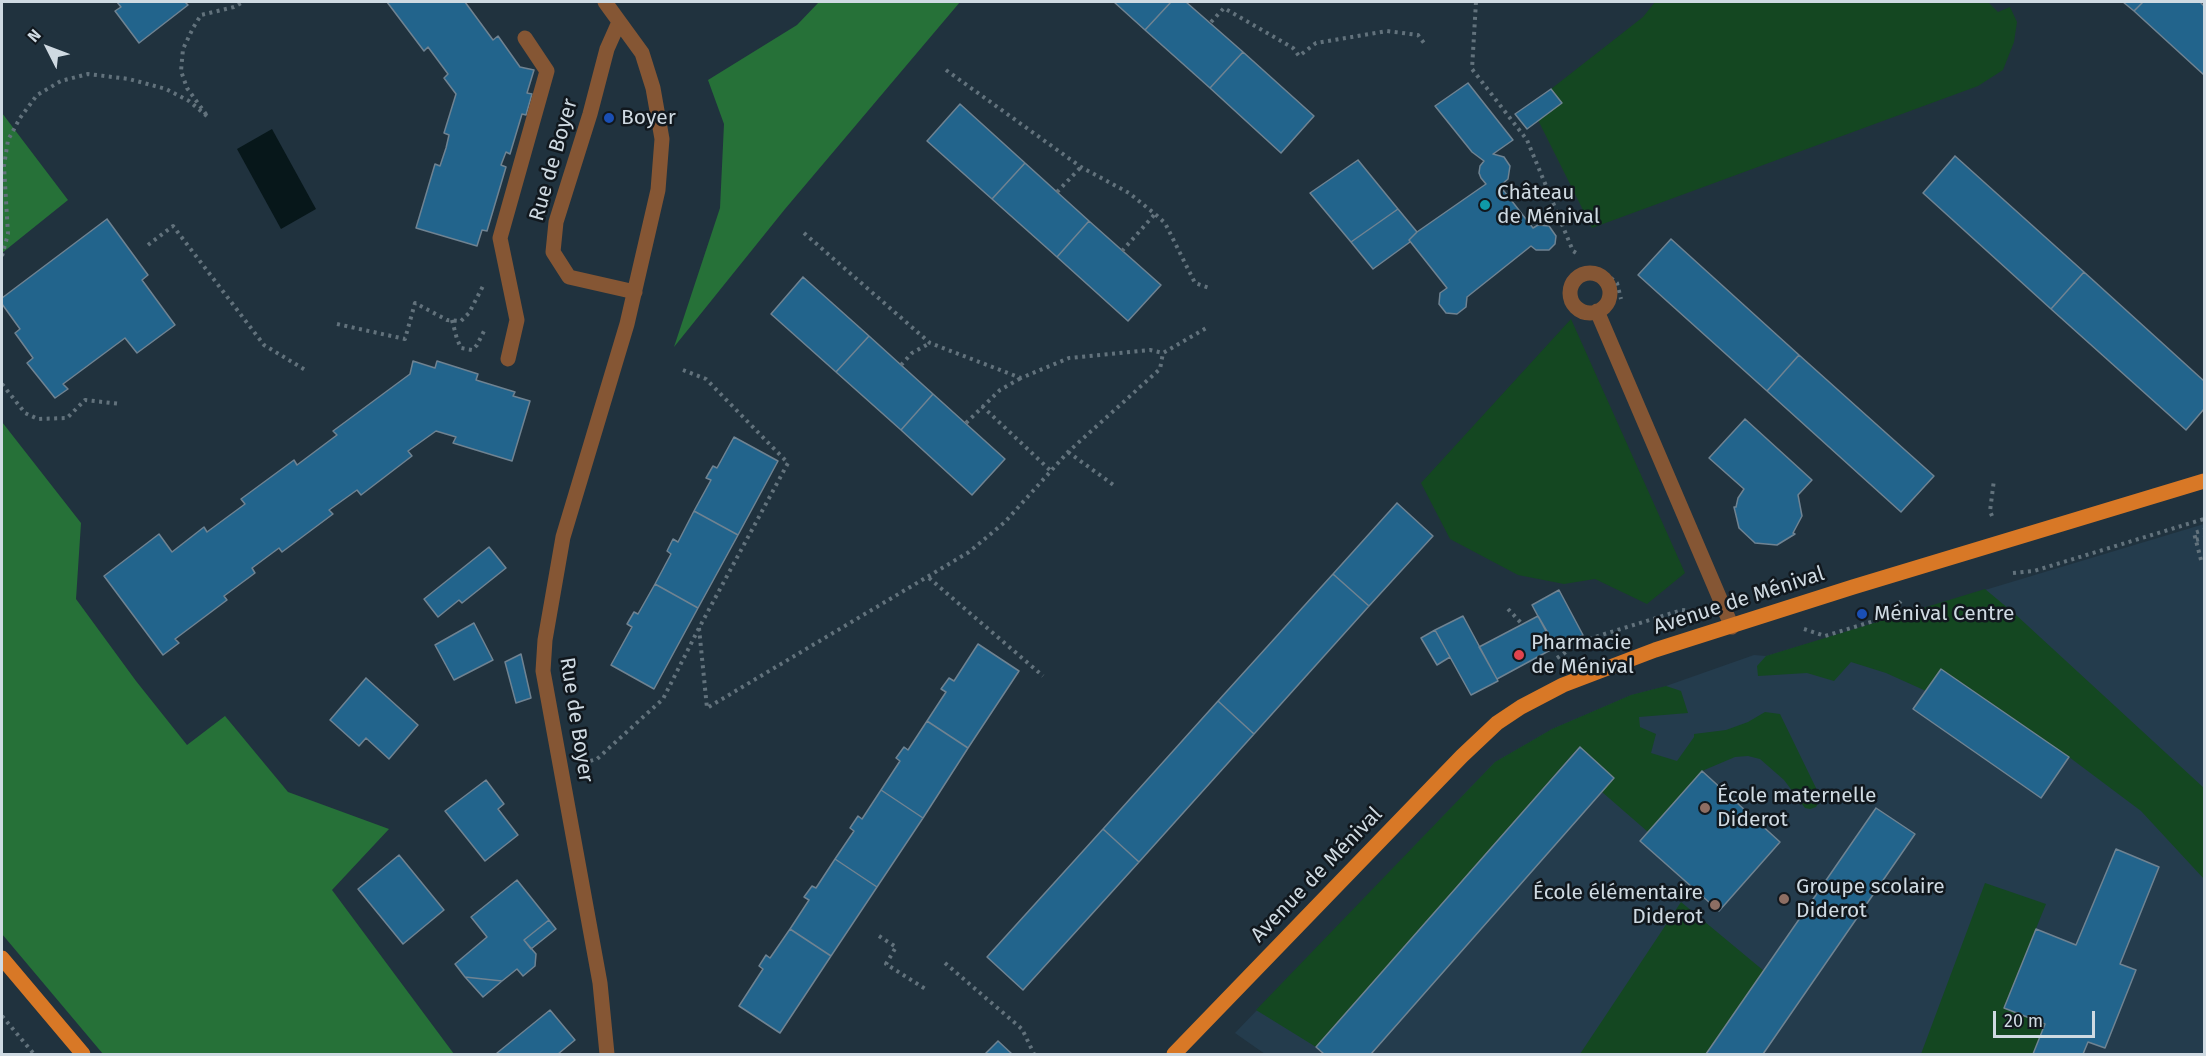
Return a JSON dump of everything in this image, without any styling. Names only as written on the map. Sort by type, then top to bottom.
[{"type":"main road","name":"Avenue de Ménival","points":[[1174,1054],[1453,765],[1497,723],[1521,707],[1563,685],[1617,663],[1864,584],[2205,481]]},
{"type":"main road","points":[[2,958],[83,1054]]},
{"type":"street","name":"Rue de Boyer","points":[[605,2],[642,53],[653,88],[662,139],[658,190],[627,324],[563,537],[545,639],[543,671],[600,983],[607,1054]]},
{"type":"street","name":"Rue de Boyer","points":[[619,22],[607,49],[590,114],[556,222],[553,252],[569,277],[635,292]]},
{"type":"street","points":[[508,359],[517,320],[501,238],[547,71],[525,38]]},
{"type":"street","points":[[1597,311],[1732,627]]},
{"type":"path","points":[[2,256],[8,234],[4,166],[8,140],[20,118],[37,95],[61,81],[88,74],[129,79],[166,89],[189,100],[208,117],[188,88],[181,71],[183,49],[201,15],[234,8],[243,2]]},
{"type":"path","points":[[1476,2],[1472,69],[1527,140],[1573,251],[1578,254]]},
{"type":"path","points":[[1211,22],[1224,8],[1293,48],[1299,56],[1316,43],[1388,31],[1418,35],[1424,43]]},
{"type":"path","points":[[946,70],[1081,167],[1129,193],[1155,214],[1165,223],[1196,283],[1209,288]]},
{"type":"path","points":[[1057,192],[1081,167]]},
{"type":"path","points":[[1122,251],[1155,214]]},
{"type":"path","points":[[148,245],[173,226],[264,345],[306,371]]},
{"type":"path","points":[[804,233],[930,343],[1021,378]]},
{"type":"path","points":[[337,324],[405,339],[415,303],[447,320],[461,321],[469,313],[497,261],[505,258]]},
{"type":"path","points":[[452,320],[461,348],[472,350],[484,331]]},
{"type":"path","points":[[966,423],[1000,390],[1021,378],[1069,358],[1150,350],[1163,353],[1208,327]]},
{"type":"path","points":[[901,365],[912,353],[930,343]]},
{"type":"path","points":[[699,628],[707,708],[929,578],[969,552],[1005,522],[1068,452],[1160,369],[1163,353]]},
{"type":"path","points":[[562,768],[597,759],[663,699],[788,463],[706,379],[683,370]]},
{"type":"path","points":[[2,384],[25,413],[38,419],[67,418],[85,400],[121,404]]},
{"type":"path","points":[[982,406],[1052,472]]},
{"type":"path","points":[[1068,452],[1115,486]]},
{"type":"path","points":[[1992,516],[1990,511],[1994,480]]},
{"type":"path","points":[[2013,573],[2034,571],[2205,519]]},
{"type":"path","points":[[2201,560],[2194,533],[2205,530]]},
{"type":"path","points":[[2196,540],[2205,538]]},
{"type":"path","points":[[929,578],[1043,676]]},
{"type":"path","points":[[1508,609],[1521,624]]},
{"type":"path","points":[[879,936],[897,947],[886,964],[927,990]]},
{"type":"path","points":[[945,963],[1022,1029],[1034,1054]]},
{"type":"path","points":[[2,1016],[34,1054]]},
{"type":"shaded area","points":[[272,129],[316,209],[281,229],[237,149]]},
{"type":"shaded area","name":"Groupe scolaire Diderot","points":[[2204,524],[2204,1054],[1265,1054],[1235,1033],[1495,762],[1552,729],[1631,695],[1666,686],[1754,655],[1766,656]]},
{"type":"green space","points":[[819,2],[960,2],[785,209],[674,347],[720,208],[724,124],[708,80],[797,25]]},
{"type":"green space","points":[[1655,2],[1988,2],[1998,12],[2010,7],[2017,22],[2014,42],[2003,70],[1978,86],[1592,228],[1538,120],[1561,103],[1551,89],[1643,17]]},
{"type":"green space","points":[[2,113],[68,200],[2,253]]},
{"type":"green space","points":[[1571,319],[1685,573],[1647,604],[1595,579],[1564,584],[1518,575],[1450,539],[1421,483]]},
{"type":"green space","points":[[2,422],[81,523],[76,599],[136,681],[187,745],[225,716],[288,792],[389,829],[332,890],[454,1054],[103,1054],[2,934]]},
{"type":"green space","points":[[1985,589],[2204,788],[2204,879],[2141,811],[2069,757],[1941,669],[1926,691],[1886,673],[1851,662],[1834,681],[1807,673],[1758,676],[1757,666],[1766,656]]},
{"type":"green space","points":[[1666,686],[1681,691],[1688,713],[1639,717],[1640,727],[1656,734],[1651,753],[1677,761],[1694,734],[1726,730],[1748,722],[1765,712],[1780,714],[1816,788],[1820,800],[1816,807],[1805,808],[1784,780],[1760,759],[1748,756],[1735,757],[1702,771],[1648,832],[1602,792],[1614,778],[1579,747],[1316,1047],[1256,1010],[1495,762],[1552,729],[1631,695]]},
{"type":"green space","points":[[1985,883],[2046,904],[2004,1007],[2045,1024],[2033,1054],[1921,1054]]},
{"type":"green space","points":[[1681,902],[1764,971],[1706,1054],[1580,1054]]},
{"type":"building","points":[[117,2],[185,2],[188,5],[139,43],[115,11],[121,7]]},
{"type":"building","points":[[387,2],[465,2],[493,40],[498,36],[520,67],[534,70],[527,93],[532,94],[526,115],[522,114],[510,154],[506,152],[501,165],[506,167],[487,231],[482,230],[477,246],[416,228],[435,164],[440,166],[446,148],[449,135],[444,133],[456,94],[444,78],[448,74],[428,47],[424,51]]},
{"type":"building","points":[[1114,2],[1171,2],[1145,30]]},
{"type":"building","points":[[1171,2],[1186,2],[1243,52],[1210,88],[1145,30]]},
{"type":"building","points":[[2123,2],[2143,2],[2134,11]]},
{"type":"building","points":[[2143,2],[2200,2],[2204,6],[2204,75],[2134,11]]},
{"type":"building","points":[[1243,52],[1314,116],[1281,153],[1210,88]]},
{"type":"building","name":"Château de Ménival","points":[[1468,83],[1513,140],[1493,154],[1504,157],[1510,166],[1508,179],[1500,186],[1533,228],[1538,225],[1549,226],[1556,236],[1555,244],[1549,250],[1536,250],[1531,246],[1467,297],[1466,307],[1457,314],[1446,313],[1439,304],[1440,293],[1447,288],[1409,240],[1486,184],[1479,173],[1484,161],[1472,152],[1435,106]]},
{"type":"building","points":[[1551,89],[1562,103],[1527,129],[1515,114]]},
{"type":"building","points":[[960,104],[1025,163],[992,199],[927,141]]},
{"type":"building","points":[[1955,156],[2084,272],[2051,309],[1923,193]]},
{"type":"building","points":[[1358,160],[1398,209],[1351,242],[1310,193]]},
{"type":"building","points":[[1025,163],[1089,221],[1057,257],[992,199]]},
{"type":"building","points":[[1398,209],[1417,232],[1409,240],[1410,242],[1373,269],[1351,242]]},
{"type":"building","points":[[107,219],[148,275],[142,280],[175,325],[137,353],[125,338],[63,384],[68,389],[55,398],[27,363],[33,358],[15,333],[20,329],[2,304],[2,298]]},
{"type":"building","points":[[1089,221],[1161,285],[1128,321],[1057,257]]},
{"type":"building","points":[[1671,239],[1799,355],[1767,391],[1638,275]]},
{"type":"building","points":[[2084,272],[2204,381],[2204,409],[2186,430],[2051,309]]},
{"type":"building","points":[[803,277],[869,336],[836,372],[771,314]]},
{"type":"building","points":[[869,336],[933,394],[901,430],[836,372]]},
{"type":"building","points":[[1799,355],[1934,476],[1901,512],[1767,391]]},
{"type":"building","points":[[413,361],[435,368],[437,361],[478,374],[476,380],[515,392],[513,396],[530,401],[512,461],[453,443],[456,437],[436,431],[408,451],[412,456],[361,495],[357,490],[329,510],[333,514],[282,552],[279,548],[252,568],[255,573],[224,596],[227,600],[175,639],[179,643],[163,655],[104,576],[159,534],[172,552],[204,527],[207,532],[245,504],[241,499],[294,460],[297,465],[337,435],[333,431],[410,374]]},
{"type":"building","points":[[933,394],[1005,459],[972,495],[901,430]]},
{"type":"building","points":[[1745,419],[1812,480],[1798,495],[1802,516],[1793,533],[1795,534],[1777,545],[1755,543],[1739,528],[1734,507],[1744,489],[1709,458]]},
{"type":"building","points":[[734,437],[778,461],[738,535],[694,511],[711,480],[706,478],[713,466],[717,468]]},
{"type":"building","points":[[1397,503],[1433,536],[1369,606],[1333,574]]},
{"type":"building","points":[[694,511],[738,535],[698,608],[655,584],[671,554],[667,551],[673,539],[678,542]]},
{"type":"building","points":[[489,547],[506,568],[462,603],[459,600],[438,617],[424,599]]},
{"type":"building","points":[[1333,574],[1369,606],[1254,734],[1218,701]]},
{"type":"building","points":[[655,584],[698,608],[654,689],[611,665],[632,627],[627,624],[634,612],[638,614]]},
{"type":"building","points":[[1559,590],[1583,635],[1556,650],[1532,605]]},
{"type":"building","points":[[1463,616],[1498,681],[1471,695],[1435,630]]},
{"type":"building","points":[[1538,616],[1556,647],[1497,679],[1479,647]]},
{"type":"building","points":[[474,623],[493,660],[454,680],[435,645]]},
{"type":"building","points":[[1435,630],[1450,657],[1437,665],[1421,638]]},
{"type":"building","points":[[978,644],[1019,671],[968,748],[927,721],[946,692],[941,689],[949,678],[954,681]]},
{"type":"building","points":[[521,654],[531,698],[516,703],[505,662]]},
{"type":"building","points":[[1941,669],[2069,757],[2041,798],[1913,709]]},
{"type":"building","points":[[366,678],[418,725],[389,759],[366,738],[359,746],[330,720]]},
{"type":"building","points":[[1218,701],[1254,734],[1139,862],[1103,829]]},
{"type":"building","points":[[927,721],[968,748],[923,818],[881,790],[900,761],[896,758],[904,747],[908,750]]},
{"type":"building","points":[[1580,747],[1614,778],[1371,1054],[1324,1054],[1316,1047]]},
{"type":"building","points":[[1702,771],[1780,842],[1719,911],[1640,841]]},
{"type":"building","points":[[486,780],[504,804],[498,809],[518,835],[485,861],[445,811]]},
{"type":"building","points":[[881,790],[923,818],[877,887],[835,859],[854,831],[850,828],[858,816],[862,819]]},
{"type":"building","points":[[1876,808],[1915,834],[1763,1054],[1706,1054]]},
{"type":"building","points":[[1103,829],[1139,862],[1023,990],[987,957]]},
{"type":"building","points":[[2116,849],[2159,867],[2120,964],[2136,970],[2105,1048],[2088,1042],[2083,1054],[2033,1054],[2045,1024],[2004,1008],[2036,929],[2076,945]]},
{"type":"building","points":[[399,855],[444,910],[403,944],[358,889]]},
{"type":"building","points":[[835,859],[877,887],[831,956],[790,929],[809,900],[804,897],[812,886],[816,888]]},
{"type":"building","points":[[517,880],[549,920],[524,940],[536,954],[535,966],[523,976],[517,969],[502,981],[465,977],[455,964],[487,937],[471,917]]},
{"type":"building","points":[[549,920],[556,929],[531,949],[524,940]]},
{"type":"building","points":[[790,929],[831,956],[780,1033],[739,1006],[763,969],[759,966],[766,955],[770,958]]},
{"type":"building","points":[[465,977],[502,981],[483,997]]},
{"type":"building","points":[[550,1010],[575,1040],[558,1054],[497,1053]]},
{"type":"building","points":[[998,1041],[1012,1054],[985,1054]]},
{"type":"place","name":"Boyer","points":[[609,118]]},
{"type":"place","name":"Château de Ménival","points":[[1485,205]]},
{"type":"place","name":"Ménival Centre","points":[[1862,614]]},
{"type":"place","name":"Pharmacie de Ménival","points":[[1519,655]]},
{"type":"place","name":"École maternelle Diderot","points":[[1705,808]]},
{"type":"place","name":"Groupe scolaire Diderot","points":[[1784,899]]},
{"type":"place","name":"École élémentaire Diderot","points":[[1715,905]]}]
